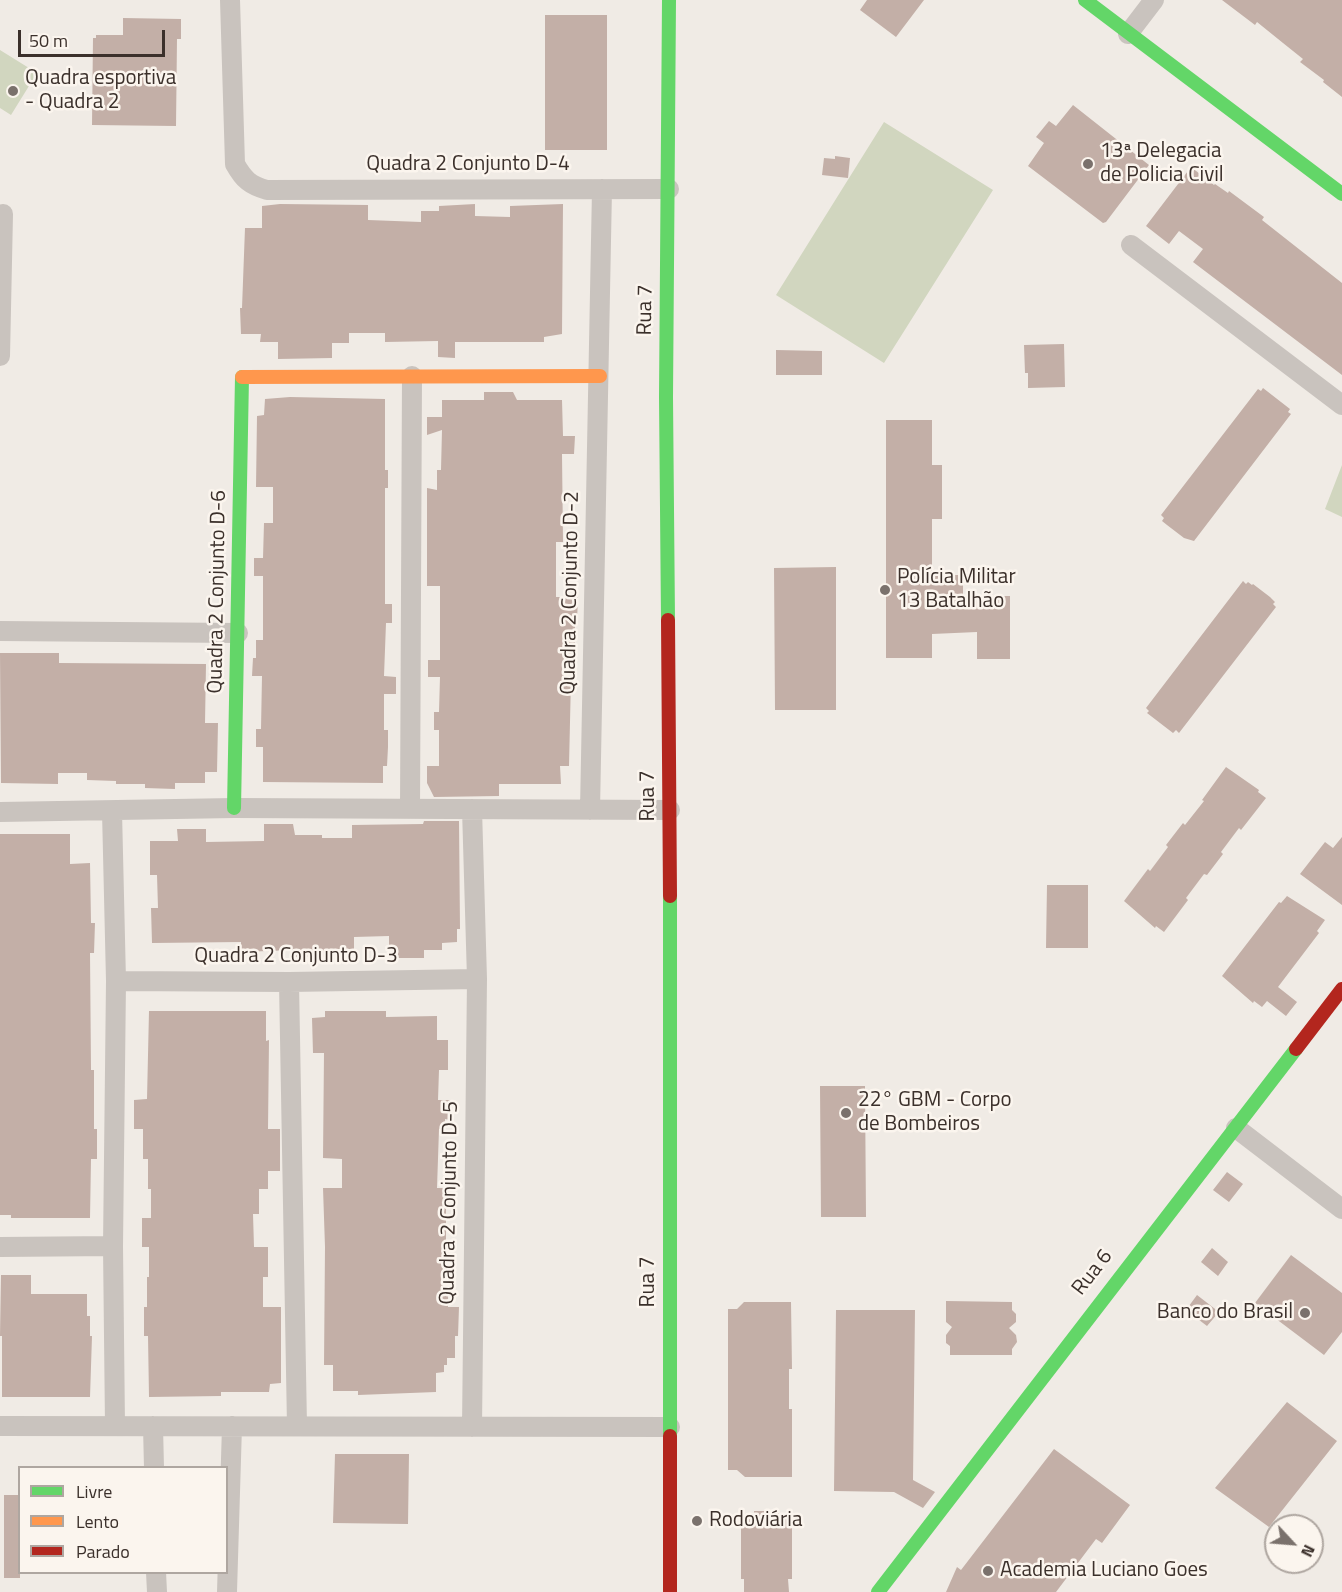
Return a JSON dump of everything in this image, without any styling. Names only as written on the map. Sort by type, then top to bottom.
[{"type":"street","name":"Quadra 2 Conjunto D-4","points":[[230,0],[235,164],[242,178],[250,185],[267,190],[669,189]]},
{"type":"street","name":"Rua 7","points":[[669,0],[666,397],[670,810],[670,1592]]},
{"type":"street","points":[[1085,0],[1342,194]]},
{"type":"street","points":[[1128,34],[1154,0]]},
{"type":"street","name":"Quadra 2 Conjunto D-2","points":[[590,810],[602,189]]},
{"type":"street","points":[[0,356],[3,214]]},
{"type":"street","points":[[1131,245],[1342,405]]},
{"type":"street","points":[[410,809],[412,376],[600,376]]},
{"type":"street","name":"Quadra 2 Conjunto D-6","points":[[234,808],[242,377],[412,376]]},
{"type":"street","points":[[0,631],[238,633]]},
{"type":"street","points":[[0,812],[234,808],[670,810]]},
{"type":"street","name":"Quadra 2 Conjunto D-5","points":[[472,809],[477,980],[472,1427]]},
{"type":"street","points":[[112,811],[116,981],[113,1246],[115,1426]]},
{"type":"street","name":"Quadra 2 Conjunto D-3","points":[[116,981],[477,980]]},
{"type":"street","points":[[289,982],[297,1426]]},
{"type":"street","name":"Rua 6","points":[[883,1590],[1342,989]]},
{"type":"street","points":[[1236,1128],[1342,1209]]},
{"type":"street","points":[[0,1247],[113,1246]]},
{"type":"street","points":[[0,1426],[670,1427]]},
{"type":"street","points":[[153,1426],[154,1466]]},
{"type":"street","points":[[228,1559],[232,1426]]},
{"type":"street","points":[[156,1574],[157,1592]]},
{"type":"street","points":[[227,1592],[228,1574]]},
{"type":"green space","name":"Quadra esportiva - Quadra 2","points":[[0,50],[37,73],[11,115],[0,108]]},
{"type":"green space","points":[[884,122],[993,190],[884,363],[776,295]]},
{"type":"green space","points":[[1342,465],[1342,517],[1325,509]]},
{"type":"building","points":[[867,0],[924,0],[896,37],[860,10]]},
{"type":"building","points":[[1222,0],[1342,0],[1342,97],[1300,62],[1303,59],[1257,22],[1255,25]]},
{"type":"building","points":[[545,15],[607,15],[607,150],[545,150]]},
{"type":"building","points":[[123,18],[181,19],[181,39],[177,39],[176,126],[92,125],[93,38],[96,38],[96,35],[123,35]]},
{"type":"building","name":"13ª Delegacia de Policia Civil","points":[[1073,105],[1149,165],[1103,223],[1028,166],[1044,143],[1036,137],[1049,121],[1056,126]]},
{"type":"building","points":[[835,156],[850,158],[848,178],[822,175],[824,158],[835,159]]},
{"type":"building","points":[[1191,167],[1214,185],[1228,193],[1229,191],[1264,217],[1262,220],[1342,283],[1342,375],[1193,262],[1203,249],[1179,231],[1169,244],[1146,226]]},
{"type":"building","points":[[280,204],[368,205],[368,220],[421,222],[421,211],[439,211],[439,206],[475,204],[475,216],[510,217],[510,206],[563,204],[562,334],[544,337],[544,342],[455,342],[455,358],[438,357],[438,341],[385,342],[385,333],[349,333],[349,343],[332,343],[332,358],[278,359],[278,342],[260,342],[261,334],[241,334],[240,308],[242,308],[245,228],[262,228],[262,206]]},
{"type":"building","points":[[1064,344],[1065,387],[1028,388],[1024,345]]},
{"type":"building","points":[[776,350],[822,351],[822,375],[776,375]]},
{"type":"building","points":[[1263,388],[1290,409],[1288,412],[1291,414],[1194,541],[1184,538],[1162,521],[1164,518],[1161,515],[1258,389],[1261,391]]},
{"type":"building","points":[[484,392],[513,392],[517,400],[562,400],[563,436],[575,436],[574,454],[562,454],[563,542],[556,542],[556,597],[578,597],[577,621],[575,621],[575,678],[571,678],[569,766],[560,766],[561,784],[499,784],[499,796],[434,797],[427,783],[427,766],[439,766],[439,730],[434,730],[434,712],[439,712],[440,677],[428,677],[428,660],[440,660],[440,586],[427,586],[427,488],[437,490],[437,470],[441,470],[442,430],[427,435],[427,417],[442,417],[442,400],[484,400]]},
{"type":"building","points":[[290,397],[385,399],[385,470],[388,470],[388,488],[385,488],[385,604],[392,604],[392,623],[386,623],[384,676],[396,677],[396,694],[384,694],[384,730],[388,730],[388,747],[387,766],[383,766],[383,783],[263,782],[263,747],[256,747],[256,729],[261,729],[262,676],[252,676],[253,658],[256,658],[256,640],[263,640],[263,576],[254,576],[254,558],[263,558],[264,523],[273,523],[273,487],[256,487],[257,416],[264,415],[265,399]]},
{"type":"building","points":[[886,420],[932,420],[932,465],[942,465],[942,519],[932,519],[932,575],[963,575],[963,596],[1010,596],[1010,659],[977,659],[977,632],[932,634],[932,658],[886,658]]},
{"type":"building","points":[[836,567],[836,710],[775,710],[774,568]]},
{"type":"building","points":[[1243,581],[1246,584],[1248,582],[1253,584],[1270,597],[1276,607],[1179,733],[1176,730],[1173,733],[1147,713],[1149,711],[1146,708]]},
{"type":"building","points":[[0,653],[59,653],[59,663],[206,664],[205,723],[218,723],[217,772],[205,772],[205,783],[175,783],[175,789],[145,788],[145,784],[116,784],[116,781],[87,780],[87,773],[58,773],[58,784],[1,783]]},
{"type":"building","points":[[1226,767],[1259,790],[1258,792],[1266,798],[1241,830],[1239,828],[1221,852],[1223,854],[1207,875],[1204,874],[1164,932],[1156,926],[1155,928],[1124,901],[1148,869],[1150,871],[1183,823],[1185,825],[1204,801],[1202,800]]},
{"type":"building","points":[[424,821],[459,821],[460,929],[457,929],[457,942],[442,943],[442,950],[424,950],[424,958],[396,958],[396,950],[389,951],[389,936],[354,937],[354,949],[324,949],[324,957],[295,957],[295,950],[241,952],[241,942],[152,943],[151,908],[158,908],[157,875],[150,875],[150,841],[178,841],[177,829],[206,829],[206,842],[264,841],[264,824],[293,824],[295,835],[352,838],[352,825],[423,824]]},
{"type":"building","points":[[0,834],[70,834],[70,864],[90,863],[91,923],[95,923],[94,953],[90,953],[91,1070],[94,1070],[94,1129],[97,1129],[97,1159],[91,1159],[90,1218],[11,1218],[11,1215],[0,1215]]},
{"type":"building","points":[[1342,837],[1342,905],[1300,874],[1325,842],[1333,848]]},
{"type":"building","points":[[1047,885],[1088,885],[1088,948],[1046,948]]},
{"type":"building","points":[[1287,896],[1325,920],[1317,931],[1319,933],[1278,987],[1297,1002],[1286,1016],[1267,1001],[1262,1007],[1254,1001],[1253,1003],[1222,976],[1279,902],[1281,903]]},
{"type":"building","points":[[149,1011],[266,1011],[266,1041],[269,1040],[268,1129],[280,1129],[280,1171],[268,1171],[268,1189],[259,1189],[259,1214],[253,1214],[254,1247],[268,1247],[268,1277],[263,1277],[263,1307],[281,1307],[281,1383],[270,1384],[269,1392],[221,1392],[221,1396],[149,1397],[148,1336],[144,1336],[144,1307],[147,1307],[149,1247],[142,1247],[142,1218],[151,1218],[151,1189],[148,1189],[148,1159],[143,1159],[143,1129],[134,1129],[134,1100],[147,1099]]},
{"type":"building","points":[[325,1011],[386,1011],[386,1017],[437,1016],[437,1040],[448,1040],[448,1070],[439,1070],[438,1100],[451,1100],[450,1120],[445,1119],[445,1129],[439,1129],[437,1188],[446,1188],[448,1307],[459,1307],[455,1358],[447,1358],[444,1372],[436,1373],[436,1392],[358,1395],[358,1391],[333,1391],[333,1365],[324,1365],[323,1188],[342,1188],[342,1159],[323,1158],[324,1053],[313,1053],[312,1018],[325,1017]]},
{"type":"building","points":[[820,1086],[865,1086],[866,1217],[821,1217]]},
{"type":"building","points":[[1227,1172],[1243,1184],[1229,1202],[1213,1190]]},
{"type":"building","points":[[1212,1248],[1228,1262],[1218,1276],[1201,1262]]},
{"type":"building","name":"Banco do Brasil","points":[[1291,1255],[1342,1293],[1342,1332],[1324,1355],[1255,1303]]},
{"type":"building","points":[[1,1275],[31,1275],[31,1294],[87,1294],[87,1316],[90,1316],[90,1336],[92,1336],[90,1397],[2,1397]]},
{"type":"building","points":[[1197,1295],[1219,1312],[1207,1326],[1186,1310]]},
{"type":"building","points":[[946,1301],[1012,1302],[1016,1322],[1009,1328],[1016,1335],[1017,1342],[1012,1349],[1012,1355],[950,1355],[946,1335],[952,1327],[946,1322]]},
{"type":"building","points":[[744,1302],[791,1302],[792,1369],[789,1369],[789,1409],[792,1409],[792,1477],[745,1477],[737,1470],[728,1470],[728,1309],[737,1309]]},
{"type":"building","points":[[836,1310],[915,1310],[913,1480],[935,1492],[923,1508],[894,1492],[834,1491]]},
{"type":"building","points":[[1287,1402],[1337,1441],[1279,1514],[1264,1514],[1264,1523],[1215,1488]]},
{"type":"building","points":[[1054,1449],[1130,1505],[1102,1543],[1096,1539],[1056,1592],[946,1592],[957,1567],[961,1570]]},
{"type":"building","points":[[335,1454],[409,1454],[408,1524],[333,1523]]},
{"type":"building","points":[[4,1495],[18,1495],[18,1574],[20,1578],[4,1578]]},
{"type":"building","points":[[754,1511],[779,1511],[779,1515],[792,1517],[792,1579],[788,1579],[789,1592],[744,1592],[744,1579],[741,1579],[741,1517],[754,1515]]},
{"type":"traffic: fast","points":[[668,620],[666,397],[669,0]]},
{"type":"traffic: fast","points":[[1085,0],[1342,194]]},
{"type":"traffic: fast","points":[[234,808],[242,377]]},
{"type":"traffic: fast","points":[[670,896],[670,1436]]},
{"type":"traffic: fast","points":[[878,1592],[1296,1049]]},
{"type":"traffic: slow","points":[[242,377],[600,376]]},
{"type":"traffic: jam","points":[[668,620],[670,896]]},
{"type":"traffic: jam","points":[[1296,1049],[1342,989]]},
{"type":"traffic: jam","points":[[670,1436],[670,1592]]},
{"type":"place","name":"Quadra esportiva - Quadra 2","points":[[13,91]]},
{"type":"place","name":"13ª Delegacia de Policia Civil","points":[[1088,164]]},
{"type":"place","name":"Polícia Militar 13 Batalhão","points":[[885,590]]},
{"type":"place","name":"22° GBM - Corpo de Bombeiros","points":[[846,1113]]},
{"type":"place","name":"Banco do Brasil","points":[[1305,1313]]},
{"type":"place","name":"Rodoviária","points":[[697,1521]]},
{"type":"place","name":"Academia Luciano Goes","points":[[988,1571]]}]
